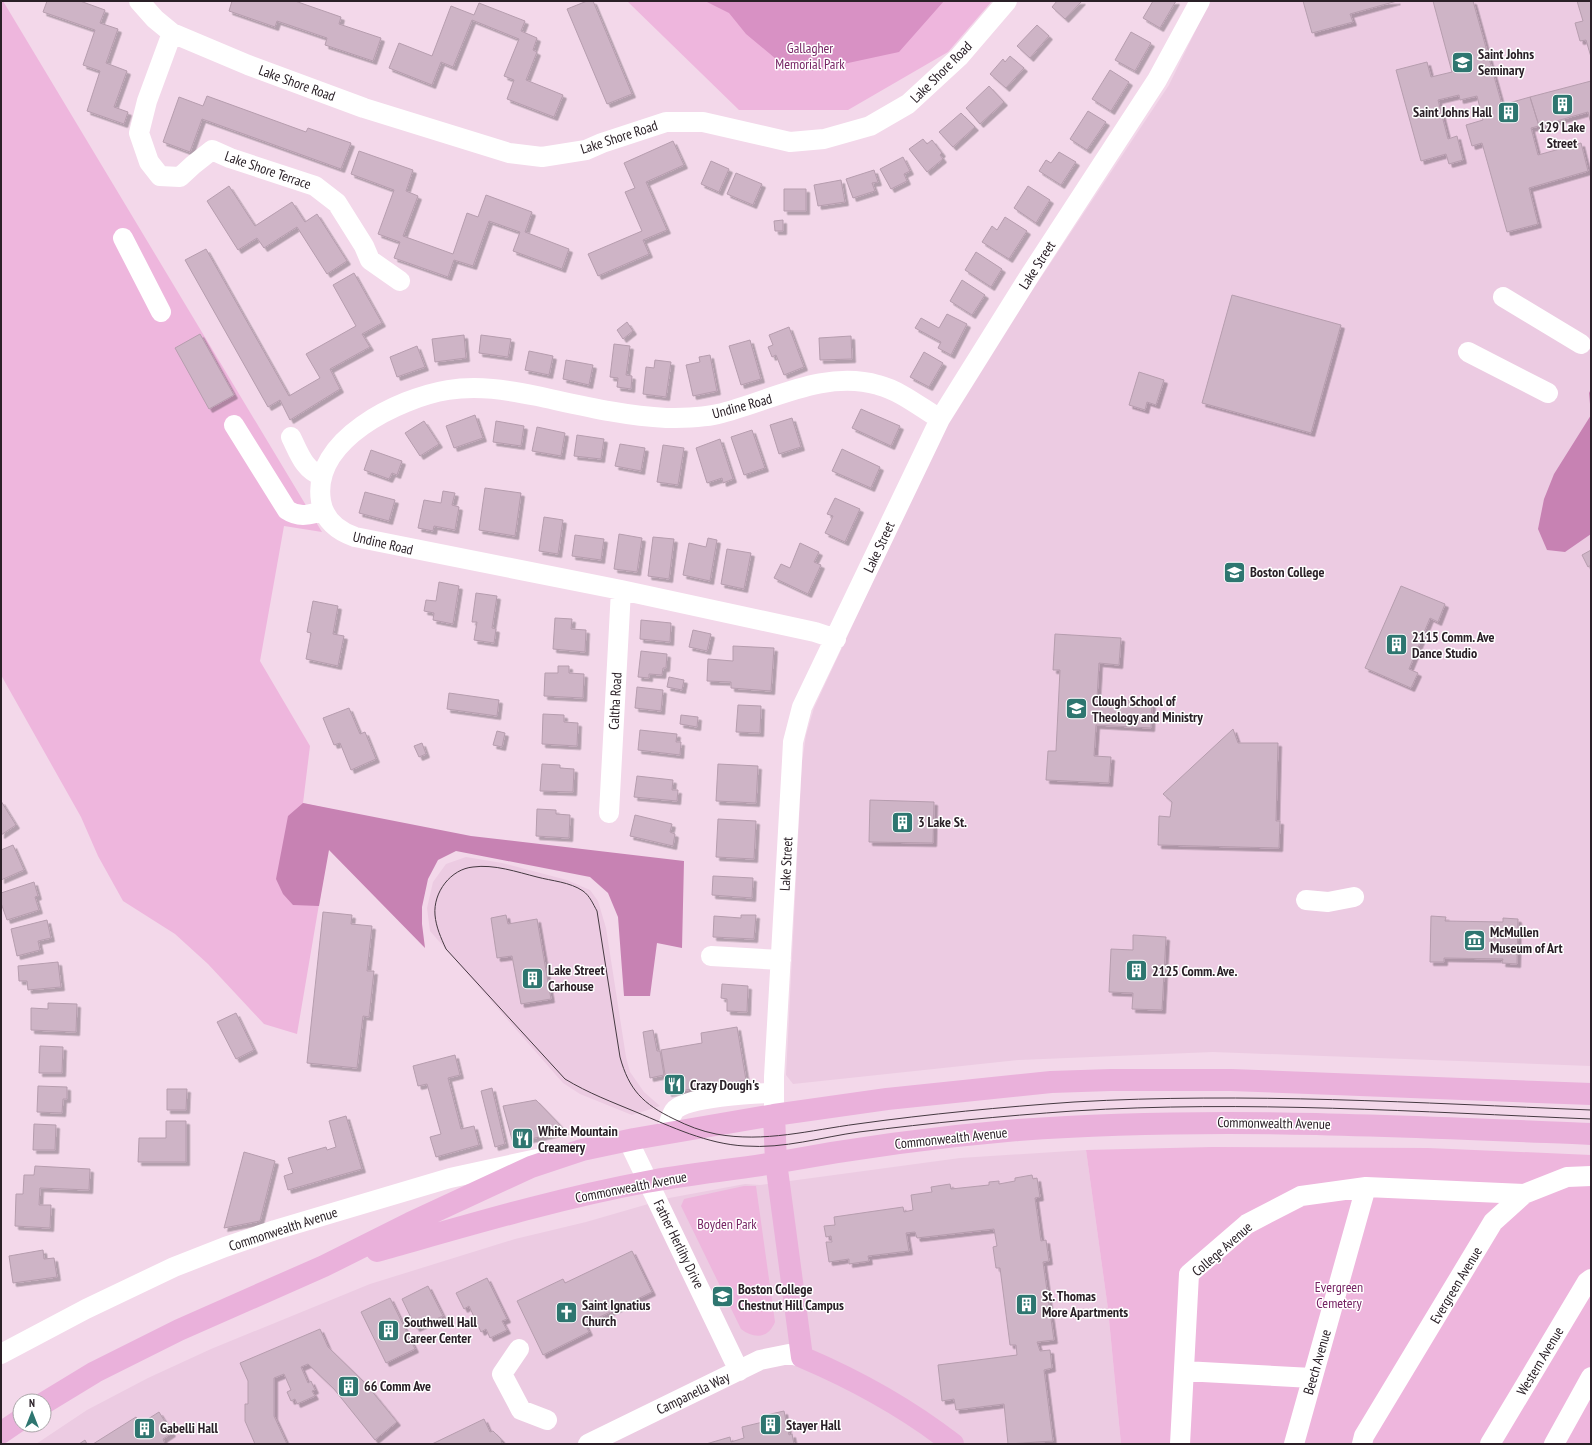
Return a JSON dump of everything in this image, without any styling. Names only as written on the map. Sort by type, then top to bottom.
[{"type":"main road","name":"Commonwealth Avenue","points":[[52,1398],[95,1372],[146,1346],[324,1266],[410,1223],[531,1168],[582,1150],[628,1140],[774,1115],[984,1088],[1111,1080],[1231,1080],[1591,1094]]},
{"type":"main road","name":"Lake Street","points":[[774,1115],[776,1162],[802,1357]]},
{"type":"main road","name":"Commonwealth Avenue","points":[[324,1266],[530,1208],[648,1181],[838,1151],[1017,1130],[1136,1124],[1315,1123],[1591,1134]]},
{"type":"main road","points":[[802,1357],[838,1372],[886,1398],[912,1413],[953,1444]]},
{"type":"main road","points":[[1,1433],[12,1425]]},
{"type":"street","name":"Lake Shore Road","points":[[139,1],[155,19],[172,33],[248,65],[364,108],[509,153],[542,156],[586,150],[602,143],[666,122],[703,122],[790,142],[824,138],[870,126],[908,104],[959,57],[1007,1]]},
{"type":"street","name":"Lake Street","points":[[774,1115],[773,1093],[793,742],[802,707],[836,639],[940,419],[1030,274],[1157,80],[1200,1]]},
{"type":"street","name":"Lake Shore Terrace","points":[[172,33],[147,101],[139,133],[149,162],[160,176],[180,177],[212,150],[230,158],[286,175],[315,186],[337,203],[364,246],[370,260],[400,281]]},
{"type":"street","points":[[123,238],[161,312]]},
{"type":"street","points":[[1503,296],[1581,344]]},
{"type":"street","points":[[1468,352],[1548,393]]},
{"type":"street","name":"Undine Road","points":[[836,639],[815,632],[621,590],[361,539],[338,529],[323,510],[320,491],[322,476],[330,460],[341,446],[369,421],[402,403],[427,394],[450,389],[495,389],[614,412],[663,418],[689,418],[717,415],[819,384],[860,381],[895,391],[940,419]]},
{"type":"street","points":[[234,425],[287,510],[295,514],[305,515],[323,510]]},
{"type":"street","points":[[291,437],[306,466],[314,473],[322,476]]},
{"type":"street","name":"Caltha Road","points":[[609,813],[621,590]]},
{"type":"street","points":[[1306,900],[1328,902],[1354,897]]},
{"type":"street","points":[[711,956],[781,960]]},
{"type":"street","points":[[666,1134],[674,1110],[680,1106],[711,1098],[773,1093]]},
{"type":"street","name":"Father Herlihy Drive","points":[[628,1140],[739,1370]]},
{"type":"street","name":"Commonwealth Avenue","points":[[1,1353],[86,1309],[147,1280],[198,1257],[250,1238],[450,1178],[582,1150]]},
{"type":"street","name":"Evergreen Avenue","points":[[1362,1444],[1364,1436],[1493,1222],[1524,1194],[1567,1177],[1591,1176]]},
{"type":"street","name":"College Avenue","points":[[1180,1444],[1189,1274],[1247,1224],[1301,1196],[1366,1187],[1524,1194]]},
{"type":"street","name":"Beech Avenue","points":[[1294,1444],[1366,1187]]},
{"type":"street","name":"Western Avenue","points":[[1490,1444],[1587,1282],[1591,1279]]},
{"type":"street","points":[[519,1349],[502,1374],[521,1410],[547,1420]]},
{"type":"street","name":"Campanella Way","points":[[588,1444],[768,1357],[789,1354],[802,1357]]},
{"type":"street","points":[[1184,1370],[1312,1378]]},
{"type":"street","points":[[1554,1444],[1591,1377]]},
{"type":"shaded area","points":[[705,1],[944,1],[899,52],[811,71],[776,59],[746,34],[729,13]]},
{"type":"shaded area","name":"Boston College","points":[[1210,1],[1591,1],[1591,1066],[1213,1052],[1019,1060],[793,1084],[786,1075],[802,762],[806,735],[814,708],[941,435],[1002,336],[1169,85]]},
{"type":"shaded area","points":[[1591,389],[1591,415],[1589,393]]},
{"type":"shaded area","points":[[1591,415],[1591,534],[1565,552],[1547,550],[1538,529],[1544,499],[1554,474]]},
{"type":"shaded area","points":[[303,803],[471,836],[684,861],[682,948],[657,943],[650,996],[624,996],[618,917],[608,893],[590,877],[456,851],[438,860],[428,879],[422,907],[422,924],[425,948],[329,850],[319,906],[293,905],[283,894],[276,879],[288,816]]},
{"type":"shaded area","points":[[466,857],[502,863],[567,880],[590,890],[598,901],[606,928],[626,1057],[630,1072],[644,1092],[660,1106],[632,1115],[580,1094],[563,1083],[430,931],[427,908],[433,882],[446,864]]},
{"type":"shaded area","name":"Boston College Chestnut Hill Campus","points":[[1086,1150],[1108,1309],[1121,1444],[36,1444],[87,1410],[148,1378],[211,1349],[370,1284],[515,1239],[586,1222],[669,1198],[745,1184],[760,1185],[960,1158]]},
{"type":"green space","points":[[1,1],[3,1],[322,532],[284,526],[260,661],[310,746],[303,803],[335,810],[297,1034],[264,1024],[208,964],[175,934],[123,901],[98,856],[81,817],[1,675]]},
{"type":"green space","name":"Gallagher Memorial Park","points":[[627,1],[992,1],[948,52],[848,110],[739,110]]},
{"type":"green space","name":"Evergreen Cemetery","points":[[1212,1147],[1428,1148],[1591,1155],[1591,1444],[1121,1444],[1108,1309],[1086,1150]]},
{"type":"green space","name":"Boyden Park","points":[[744,1186],[756,1186],[775,1322],[769,1332],[760,1336],[751,1335],[741,1329],[681,1206],[684,1199]]},
{"type":"building","points":[[47,1],[80,1],[105,10],[100,23],[118,29],[106,63],[127,71],[114,107],[128,112],[124,124],[87,111],[100,71],[83,65],[95,30],[43,12]]},
{"type":"building","points":[[232,1],[295,1],[341,17],[339,24],[381,38],[373,61],[325,45],[327,38],[277,21],[275,27],[229,11]]},
{"type":"building","points":[[587,1],[593,1],[632,94],[607,104],[567,9]]},
{"type":"building","points":[[1057,1],[1082,1],[1065,19],[1052,7]]},
{"type":"building","points":[[1153,1],[1176,1],[1160,28],[1143,18]]},
{"type":"building","points":[[1303,1],[1397,1],[1350,14],[1353,22],[1312,33]]},
{"type":"building","name":"Saint Johns Hall","points":[[1433,1],[1473,1],[1502,105],[1530,97],[1539,126],[1531,128],[1538,155],[1581,143],[1588,171],[1529,188],[1538,224],[1507,232],[1482,143],[1472,146],[1466,125],[1483,120],[1477,96],[1460,100],[1459,95],[1438,100],[1448,139],[1457,136],[1463,160],[1449,164],[1446,154],[1421,161],[1396,70],[1427,62],[1431,77],[1452,72]]},
{"type":"building","points":[[1577,1],[1591,1],[1591,57],[1586,40],[1580,41],[1575,23],[1583,21]]},
{"type":"building","points":[[479,3],[525,21],[521,31],[537,38],[533,50],[537,52],[526,80],[563,95],[554,117],[507,99],[514,80],[504,76],[519,39],[472,20],[453,67],[441,62],[432,85],[389,68],[399,43],[432,56],[451,6],[474,15]]},
{"type":"building","points":[[1037,25],[1049,36],[1030,58],[1017,46]]},
{"type":"building","points":[[1131,32],[1151,43],[1135,71],[1115,60]]},
{"type":"building","points":[[1010,56],[1024,68],[1006,88],[990,74],[1003,59],[1005,62]]},
{"type":"building","points":[[1110,70],[1129,82],[1111,111],[1092,99]]},
{"type":"building","name":"129 Lake Street","points":[[1591,81],[1591,124],[1588,112],[1539,126],[1530,97]]},
{"type":"building","points":[[989,86],[1004,102],[980,124],[966,108]]},
{"type":"building","points":[[207,96],[306,132],[308,128],[351,143],[341,169],[202,119],[190,152],[163,142],[179,97],[203,106]]},
{"type":"building","points":[[1088,111],[1106,122],[1087,150],[1070,139]]},
{"type":"building","points":[[961,113],[975,127],[953,147],[939,132]]},
{"type":"building","points":[[923,139],[927,144],[932,140],[942,153],[940,155],[943,159],[927,172],[909,149]]},
{"type":"building","points":[[673,141],[684,165],[646,182],[667,230],[643,240],[649,254],[598,276],[588,254],[642,231],[625,192],[635,188],[624,163]]},
{"type":"building","points":[[359,151],[413,170],[406,191],[418,196],[403,236],[453,254],[467,213],[478,217],[486,195],[532,212],[525,232],[569,249],[562,269],[513,251],[520,232],[489,221],[473,266],[454,260],[448,277],[394,258],[400,242],[378,234],[394,190],[351,174]]},
{"type":"building","points":[[1059,152],[1076,162],[1061,185],[1039,171],[1046,160],[1051,163]]},
{"type":"building","points":[[903,157],[910,171],[904,174],[907,181],[891,189],[880,169]]},
{"type":"building","points":[[711,161],[729,169],[719,192],[701,184]]},
{"type":"building","points":[[874,170],[878,182],[872,183],[875,191],[853,198],[846,179]]},
{"type":"building","points":[[736,173],[762,184],[753,205],[727,194]]},
{"type":"building","points":[[841,180],[845,202],[818,206],[814,185]]},
{"type":"building","points":[[229,186],[255,226],[292,202],[305,222],[317,214],[347,261],[327,274],[297,227],[264,248],[257,238],[238,250],[207,201]]},
{"type":"building","points":[[1028,186],[1050,200],[1036,223],[1014,208]]},
{"type":"building","points":[[784,189],[806,189],[806,211],[784,211]]},
{"type":"building","points":[[1005,217],[1027,231],[1009,259],[982,242],[992,226],[997,230]]},
{"type":"building","points":[[783,220],[783,231],[775,231],[774,221]]},
{"type":"building","points":[[206,249],[289,396],[320,378],[306,354],[356,326],[333,285],[354,273],[382,323],[362,334],[370,347],[330,369],[340,389],[290,420],[280,400],[268,407],[185,260]]},
{"type":"building","points":[[976,252],[1002,269],[991,287],[965,270]]},
{"type":"building","points":[[962,280],[985,295],[972,315],[950,301]]},
{"type":"building","points":[[1232,295],[1341,325],[1311,433],[1202,403]]},
{"type":"building","points":[[947,314],[967,324],[951,355],[938,348],[941,342],[915,328],[921,318],[939,328]]},
{"type":"building","points":[[627,322],[633,331],[623,339],[617,330]]},
{"type":"building","points":[[789,327],[804,367],[784,375],[776,355],[772,357],[768,347],[773,345],[769,335]]},
{"type":"building","points":[[200,334],[234,395],[209,409],[175,348]]},
{"type":"building","points":[[464,335],[466,358],[435,362],[432,339]]},
{"type":"building","points":[[481,335],[511,339],[508,357],[479,353]]},
{"type":"building","points":[[851,336],[852,359],[820,360],[819,338]]},
{"type":"building","points":[[750,340],[761,379],[741,385],[729,346]]},
{"type":"building","points":[[614,344],[630,346],[626,375],[632,376],[631,389],[617,387],[618,378],[610,377]]},
{"type":"building","points":[[417,346],[425,367],[397,377],[390,357]]},
{"type":"building","points":[[529,351],[553,356],[549,375],[525,370]]},
{"type":"building","points":[[924,352],[943,363],[929,387],[910,377]]},
{"type":"building","points":[[710,355],[717,391],[693,396],[686,365],[700,362],[699,357]]},
{"type":"building","points":[[566,360],[593,365],[589,385],[563,379]]},
{"type":"building","points":[[655,360],[671,362],[666,397],[643,394],[646,367],[654,368]]},
{"type":"building","points":[[1139,372],[1164,380],[1156,405],[1147,402],[1145,410],[1129,405]]},
{"type":"building","points":[[861,409],[900,426],[891,446],[852,428]]},
{"type":"building","points":[[475,415],[483,438],[454,448],[446,426]]},
{"type":"building","points":[[792,418],[801,447],[779,454],[770,425]]},
{"type":"building","points":[[424,421],[439,444],[420,456],[405,433]]},
{"type":"building","points":[[496,421],[524,426],[521,446],[493,442]]},
{"type":"building","points":[[537,427],[565,433],[561,456],[532,451]]},
{"type":"building","points":[[752,430],[765,468],[744,475],[731,437]]},
{"type":"building","points":[[577,435],[604,439],[601,459],[574,456]]},
{"type":"building","points":[[720,439],[733,479],[723,483],[722,478],[707,483],[696,448]]},
{"type":"building","points":[[620,444],[645,448],[641,471],[615,466]]},
{"type":"building","points":[[663,445],[684,448],[678,485],[657,482]]},
{"type":"building","points":[[842,449],[880,467],[871,488],[832,471]]},
{"type":"building","points":[[371,450],[402,461],[397,475],[392,473],[389,479],[364,470]]},
{"type":"building","points":[[485,488],[521,493],[515,536],[479,530]]},
{"type":"building","points":[[443,491],[455,493],[452,505],[459,507],[455,530],[434,526],[433,531],[418,528],[424,500],[441,503]]},
{"type":"building","points":[[365,492],[395,500],[389,521],[359,513]]},
{"type":"building","points":[[835,498],[860,509],[845,542],[825,533],[833,516],[827,514]]},
{"type":"building","points":[[544,517],[563,520],[558,554],[539,551]]},
{"type":"building","points":[[619,534],[642,538],[637,572],[614,569]]},
{"type":"building","points":[[575,535],[604,539],[601,560],[572,556]]},
{"type":"building","points":[[653,537],[674,539],[669,579],[648,576]]},
{"type":"building","points":[[708,538],[717,540],[710,581],[683,575],[689,543],[706,547]]},
{"type":"building","points":[[800,543],[819,552],[814,562],[821,565],[808,594],[774,578],[781,564],[790,568]]},
{"type":"building","points":[[727,549],[751,553],[744,589],[721,584]]},
{"type":"building","points":[[1591,550],[1591,565],[1588,567],[1582,555]]},
{"type":"building","points":[[439,582],[459,586],[453,624],[433,620],[434,613],[424,611],[426,600],[436,601]]},
{"type":"building","name":"2115 Comm. Ave Dance Studio","points":[[1401,586],[1445,604],[1438,622],[1430,618],[1409,669],[1418,673],[1411,688],[1365,668]]},
{"type":"building","points":[[476,593],[497,596],[492,628],[496,629],[494,643],[474,640],[477,622],[472,622]]},
{"type":"building","points":[[313,601],[338,606],[333,634],[344,636],[338,666],[306,659],[311,633],[307,632]]},
{"type":"building","points":[[555,618],[572,619],[571,629],[586,630],[585,652],[553,649]]},
{"type":"building","points":[[641,620],[671,623],[670,642],[640,639]]},
{"type":"building","points":[[693,630],[711,634],[707,651],[689,647]]},
{"type":"building","points":[[1055,634],[1121,638],[1119,665],[1099,663],[1097,698],[1152,702],[1151,728],[1096,725],[1094,756],[1111,757],[1109,783],[1046,780],[1048,751],[1056,751],[1060,670],[1053,670]]},
{"type":"building","points":[[733,646],[774,648],[771,691],[731,688],[731,682],[707,681],[708,659],[733,661]]},
{"type":"building","points":[[641,651],[667,654],[666,668],[663,668],[662,675],[649,674],[649,678],[638,677]]},
{"type":"building","points":[[558,666],[569,666],[569,673],[584,674],[583,698],[544,696],[545,673],[558,673]]},
{"type":"building","points":[[669,677],[684,680],[682,690],[667,687]]},
{"type":"building","points":[[637,687],[663,690],[661,711],[635,708]]},
{"type":"building","points":[[449,693],[499,700],[497,716],[447,709]]},
{"type":"building","points":[[738,705],[761,706],[760,733],[736,732]]},
{"type":"building","points":[[349,708],[360,734],[365,732],[376,759],[351,770],[340,743],[334,745],[323,718]]},
{"type":"building","points":[[543,714],[564,715],[564,722],[578,723],[577,746],[542,744]]},
{"type":"building","points":[[681,715],[698,717],[697,727],[680,724]]},
{"type":"building","points":[[1233,729],[1238,743],[1278,743],[1276,821],[1280,821],[1279,848],[1158,845],[1159,816],[1170,817],[1172,802],[1163,794]]},
{"type":"building","points":[[640,730],[677,734],[676,742],[681,742],[680,755],[638,750]]},
{"type":"building","points":[[497,731],[505,733],[502,747],[493,745]]},
{"type":"building","points":[[422,743],[426,754],[419,757],[414,746]]},
{"type":"building","points":[[542,764],[560,765],[560,768],[574,769],[573,792],[540,791]]},
{"type":"building","points":[[718,764],[758,766],[756,803],[716,801]]},
{"type":"building","points":[[637,776],[673,780],[672,790],[678,790],[677,801],[634,797]]},
{"type":"building","name":"3 Lake St.","points":[[870,800],[934,802],[933,843],[869,842]]},
{"type":"building","points":[[1,801],[16,825],[1,835]]},
{"type":"building","points":[[537,809],[556,810],[556,814],[570,815],[569,838],[536,836]]},
{"type":"building","points":[[635,815],[672,824],[670,832],[675,834],[673,846],[630,836]]},
{"type":"building","points":[[718,819],[756,821],[754,859],[716,857]]},
{"type":"building","points":[[13,845],[24,870],[1,880],[1,850]]},
{"type":"building","points":[[713,876],[753,878],[752,898],[712,895]]},
{"type":"building","points":[[34,882],[38,896],[35,897],[39,910],[7,920],[1,903],[1,893]]},
{"type":"building","points":[[323,912],[352,915],[351,924],[372,926],[367,971],[374,971],[369,1017],[363,1016],[357,1068],[307,1063]]},
{"type":"building","name":"Lake Street Carhouse","points":[[506,915],[508,924],[537,919],[551,999],[521,1004],[512,956],[497,958],[491,918]]},
{"type":"building","points":[[741,915],[756,915],[754,939],[713,937],[714,916],[741,918]]},
{"type":"building","name":"McMullen Museum of Art","points":[[1431,916],[1446,917],[1445,921],[1503,922],[1503,918],[1518,919],[1517,964],[1502,963],[1503,959],[1444,958],[1444,962],[1430,962]]},
{"type":"building","points":[[47,920],[51,938],[38,941],[40,950],[17,956],[11,929]]},
{"type":"building","name":"2125 Comm. Ave.","points":[[1133,935],[1166,937],[1162,1010],[1132,1009],[1133,993],[1109,992],[1111,949],[1133,950]]},
{"type":"building","points":[[58,962],[61,987],[28,990],[27,981],[19,981],[18,966]]},
{"type":"building","points":[[722,984],[748,986],[747,1012],[727,1011],[727,999],[721,998]]},
{"type":"building","points":[[48,1003],[77,1004],[76,1032],[31,1030],[31,1008],[48,1009]]},
{"type":"building","points":[[236,1013],[254,1050],[236,1059],[217,1022]]},
{"type":"building","points":[[737,1027],[746,1080],[668,1093],[661,1050],[702,1043],[701,1033]]},
{"type":"building","points":[[653,1030],[657,1051],[660,1051],[664,1075],[650,1078],[643,1032]]},
{"type":"building","points":[[40,1046],[63,1047],[62,1073],[39,1073]]},
{"type":"building","points":[[455,1055],[460,1075],[448,1078],[461,1129],[474,1126],[479,1145],[436,1157],[430,1137],[441,1134],[427,1084],[418,1086],[413,1066]]},
{"type":"building","points":[[38,1086],[67,1087],[67,1099],[63,1099],[62,1113],[37,1112]]},
{"type":"building","points":[[492,1088],[505,1144],[495,1147],[481,1091]]},
{"type":"building","points":[[167,1089],[187,1089],[186,1110],[167,1110]]},
{"type":"building","points":[[536,1100],[566,1131],[513,1143],[503,1106]]},
{"type":"building","points":[[346,1116],[362,1169],[288,1190],[284,1176],[293,1173],[288,1158],[326,1147],[327,1150],[336,1147],[329,1121]]},
{"type":"building","points":[[166,1121],[186,1121],[186,1162],[138,1162],[139,1138],[166,1138]]},
{"type":"building","points":[[34,1124],[56,1125],[55,1150],[33,1150]]},
{"type":"building","points":[[244,1152],[275,1161],[260,1221],[224,1228]]},
{"type":"building","points":[[35,1166],[90,1169],[89,1190],[40,1188],[39,1205],[51,1205],[50,1228],[15,1226],[16,1194],[23,1194],[24,1175],[34,1175]]},
{"type":"building","name":"St. Thomas More Apartments","points":[[1032,1175],[1033,1179],[1037,1178],[1040,1197],[1035,1198],[1041,1241],[1046,1240],[1049,1261],[1043,1262],[1054,1340],[1037,1342],[1040,1351],[1050,1350],[1052,1368],[1044,1370],[1053,1441],[1008,1444],[1004,1404],[956,1410],[954,1399],[942,1401],[938,1365],[1017,1355],[1016,1345],[1010,1345],[1000,1268],[996,1268],[993,1247],[997,1246],[994,1229],[917,1238],[915,1232],[906,1233],[909,1251],[868,1256],[869,1261],[849,1264],[849,1259],[829,1262],[826,1242],[832,1242],[831,1236],[826,1237],[824,1226],[835,1225],[834,1217],[903,1207],[904,1212],[913,1210],[911,1195],[932,1192],[931,1187],[950,1184],[951,1189],[989,1185],[989,1182],[999,1181],[999,1184],[1015,1181],[1015,1178]]},
{"type":"building","points":[[43,1250],[44,1259],[54,1258],[57,1277],[13,1283],[9,1256]]},
{"type":"building","name":"Saint Ignatius Church","points":[[632,1251],[652,1292],[585,1324],[589,1332],[543,1355],[517,1301],[563,1279],[565,1283]]},
{"type":"building","points":[[487,1278],[507,1319],[502,1321],[507,1330],[490,1338],[486,1329],[481,1332],[469,1306],[464,1309],[456,1293]]},
{"type":"building","points":[[428,1286],[443,1316],[416,1328],[402,1299]]},
{"type":"building","name":"Southwell Hall Career Center","points":[[390,1298],[415,1349],[386,1363],[361,1312]]},
{"type":"building","name":"66 Comm Ave","points":[[320,1329],[328,1347],[366,1384],[397,1422],[375,1440],[334,1389],[308,1364],[301,1367],[308,1383],[311,1381],[315,1390],[312,1391],[315,1396],[297,1404],[295,1399],[291,1401],[287,1392],[291,1390],[284,1374],[274,1378],[274,1416],[287,1444],[255,1444],[245,1421],[245,1404],[248,1404],[248,1381],[240,1363]]},
{"type":"building","name":"Stayer Hall","points":[[784,1411],[789,1435],[792,1434],[794,1444],[706,1444],[730,1437],[731,1442],[744,1438],[742,1427],[763,1422],[762,1416]]},
{"type":"building","name":"Gabelli Hall","points":[[159,1412],[172,1433],[163,1439],[165,1444],[93,1444],[136,1417],[140,1424]]},
{"type":"building","points":[[484,1419],[490,1432],[493,1431],[501,1439],[502,1444],[432,1444]]},
{"type":"building","points":[[85,1440],[87,1444],[79,1444]]},
{"type":"tram line","points":[[1591,1110],[1268,1098],[1139,1099],[1074,1102],[966,1111],[884,1120],[787,1135],[752,1137],[716,1134],[684,1124],[654,1108],[639,1095],[628,1078],[620,1057],[597,911],[583,891],[567,884],[543,878],[505,869],[481,866],[465,869],[451,877],[440,890],[435,906],[436,924],[446,949],[565,1079],[582,1089],[676,1129],[731,1145],[774,1146],[859,1132],[993,1117],[1138,1108],[1332,1108],[1591,1119]]},
{"type":"place","name":"Saint Johns Seminary","points":[[1462,62]]},
{"type":"place","name":"129 Lake Street","points":[[1562,105]]},
{"type":"place","name":"Saint Johns Hall","points":[[1508,112]]},
{"type":"place","name":"Boston College","points":[[1234,572]]},
{"type":"place","name":"2115 Comm. Ave Dance Studio","points":[[1397,645]]},
{"type":"place","name":"Clough School of Theology and Ministry","points":[[1077,709]]},
{"type":"place","name":"3 Lake St.","points":[[902,822]]},
{"type":"place","name":"McMullen Museum of Art","points":[[1474,940]]},
{"type":"place","name":"2125 Comm. Ave.","points":[[1137,971]]},
{"type":"place","name":"Lake Street Carhouse","points":[[532,978]]},
{"type":"place","name":"Crazy Dough's","points":[[675,1085]]},
{"type":"place","name":"White Mountain Creamery","points":[[523,1139]]},
{"type":"place","name":"Boston College Chestnut Hill Campus","points":[[722,1297]]},
{"type":"place","name":"St. Thomas More Apartments","points":[[1027,1304]]},
{"type":"place","name":"Saint Ignatius Church","points":[[566,1313]]},
{"type":"place","name":"Southwell Hall Career Center","points":[[388,1330]]},
{"type":"place","name":"66 Comm Ave","points":[[349,1386]]},
{"type":"place","name":"Stayer Hall","points":[[770,1425]]},
{"type":"place","name":"Gabelli Hall","points":[[144,1428]]}]
